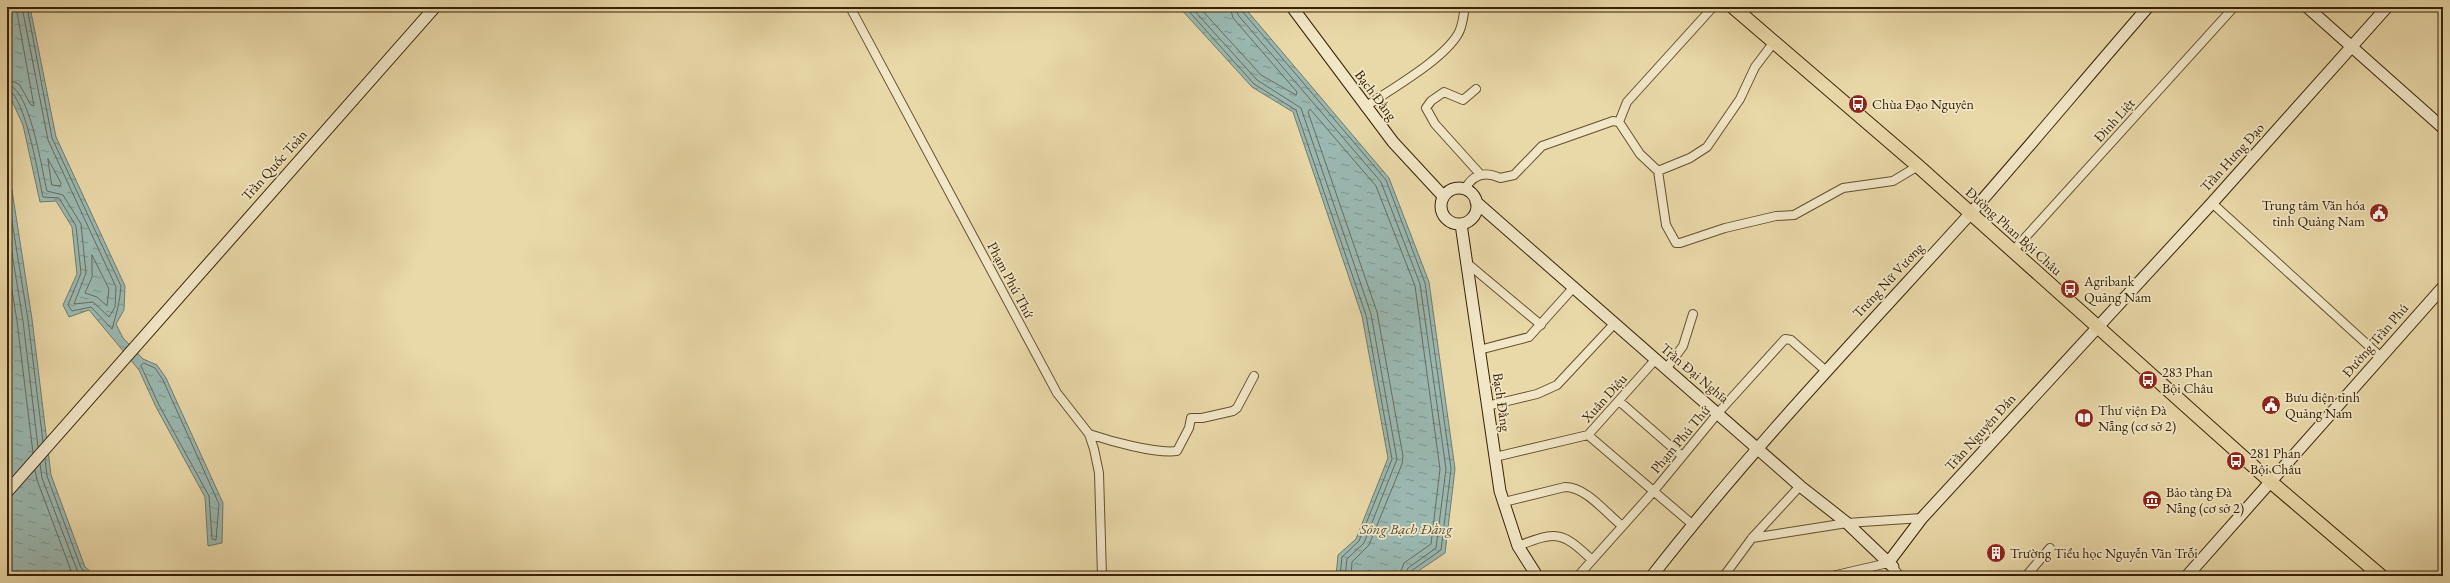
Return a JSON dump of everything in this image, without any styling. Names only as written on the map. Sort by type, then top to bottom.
[{"type":"main road","name":"Đường Phan Bội Châu","points":[[1733,7],[1918,166],[2098,325],[2271,482],[2381,576]]},
{"type":"street","name":"Trần Quốc Toản","points":[[7,492],[136,344],[435,7]]},
{"type":"street","name":"Phạm Phú Thứ","points":[[850,7],[1058,393],[1089,434],[1099,473],[1102,576]]},
{"type":"street","name":"Bạch Đằng","points":[[1292,7],[1393,142],[1444,196]]},
{"type":"street","points":[[1366,107],[1435,58],[1454,41],[1462,25],[1466,7]]},
{"type":"street","points":[[1619,122],[1627,102],[1713,7]]},
{"type":"street","name":"Trưng Nữ Vương","points":[[1652,576],[1692,524],[1825,370],[1970,213],[2148,7]]},
{"type":"street","name":"Đinh Liệt","points":[[2013,251],[2234,7]]},
{"type":"street","points":[[2307,7],[2443,128]]},
{"type":"street","name":"Trần Hưng Đạo","points":[[2098,325],[2212,203],[2387,7]]},
{"type":"street","points":[[1658,171],[1690,158],[1707,147],[1740,99],[1755,67],[1774,42]]},
{"type":"street","points":[[1476,89],[1463,100],[1444,92],[1431,100],[1426,108],[1435,124],[1480,174],[1507,178],[1526,164],[1542,146],[1613,120],[1619,122],[1640,154],[1658,171],[1666,225],[1676,243],[1725,228],[1776,216],[1794,215],[1844,188],[1893,181],[1918,166]]},
{"type":"street","points":[[1465,189],[1469,181],[1480,174]]},
{"type":"street","points":[[1453,189],[1465,189],[1474,196],[1476,202],[1477,208],[1472,219],[1461,224],[1449,222],[1442,213],[1440,207],[1444,196],[1453,189]]},
{"type":"street","name":"Trần Đại Nghĩa","points":[[1476,202],[1655,360],[1718,412],[1800,486],[1847,523],[1894,569]]},
{"type":"street","points":[[2212,203],[2381,357]]},
{"type":"street","name":"Bạch Đằng","points":[[1461,224],[1500,491],[1518,546],[1537,576]]},
{"type":"street","points":[[1467,263],[1541,325]]},
{"type":"street","points":[[1479,350],[1530,337],[1574,287]]},
{"type":"street","name":"Đường Trần Phú","points":[[2190,575],[2443,287]]},
{"type":"street","points":[[1666,369],[1683,346],[1693,314]]},
{"type":"street","points":[[1487,406],[1537,394],[1557,385],[1614,324]]},
{"type":"street","name":"Trần Nguyên Đán","points":[[1894,569],[1922,518],[2098,325]]},
{"type":"street","name":"Phạm Phú Thứ","points":[[1578,576],[1621,525],[1653,492],[1718,412],[1785,339],[1791,340],[1825,370]]},
{"type":"street","name":"Xuân Diệu","points":[[1495,457],[1588,435],[1655,360]]},
{"type":"street","points":[[1089,434],[1155,450],[1169,452],[1177,450],[1189,428],[1191,418],[1202,418],[1233,411],[1237,408],[1254,376]]},
{"type":"street","points":[[1619,400],[1682,456]]},
{"type":"street","points":[[1588,435],[1692,524]]},
{"type":"street","points":[[1724,576],[1752,538],[1800,486]]},
{"type":"street","points":[[1504,502],[1565,487],[1573,487],[1582,492],[1621,525]]},
{"type":"street","points":[[1752,538],[1847,523],[1922,518]]},
{"type":"street","points":[[1518,546],[1544,536],[1559,536],[1572,542],[1592,560]]},
{"type":"street","points":[[2026,576],[2050,548]]},
{"type":"street","points":[[1832,576],[1894,569]]},
{"type":"water","points":[[7,7],[30,7],[56,137],[125,286],[124,310],[116,324],[123,338],[143,359],[157,365],[166,378],[223,503],[222,543],[208,546],[205,497],[156,407],[139,370],[89,310],[69,317],[63,305],[77,274],[72,227],[56,201],[40,202],[23,125],[7,90]]},
{"type":"water","name":"Sông Bạch Đằng","points":[[1179,7],[1244,7],[1389,178],[1429,282],[1455,469],[1445,553],[1411,576],[1336,576],[1338,555],[1356,539],[1388,458],[1362,316],[1293,112],[1252,87]]},
{"type":"water","points":[[7,158],[32,319],[51,475],[85,567],[96,576],[7,576]]},
{"type":"place","name":"Chùa Đạo Nguyên","points":[[1858,104]]},
{"type":"place","name":"Trung tâm Văn hóa tỉnh Quảng Nam","points":[[2379,213]]},
{"type":"place","name":"Agribank Quảng Nam","points":[[2070,289]]},
{"type":"place","name":"283 Phan Bội Châu","points":[[2148,380]]},
{"type":"place","name":"Bưu điện tỉnh Quảng Nam","points":[[2271,405]]},
{"type":"place","name":"Thư viện Đà Nẵng (cơ sở 2)","points":[[2084,418]]},
{"type":"place","name":"281 Phan Bội Châu","points":[[2236,461]]},
{"type":"place","name":"Bảo tàng Đà Nẵng (cơ sở 2)","points":[[2152,500]]},
{"type":"place","name":"Trường Tiểu học Nguyễn Văn Trỗi","points":[[1996,553]]}]
